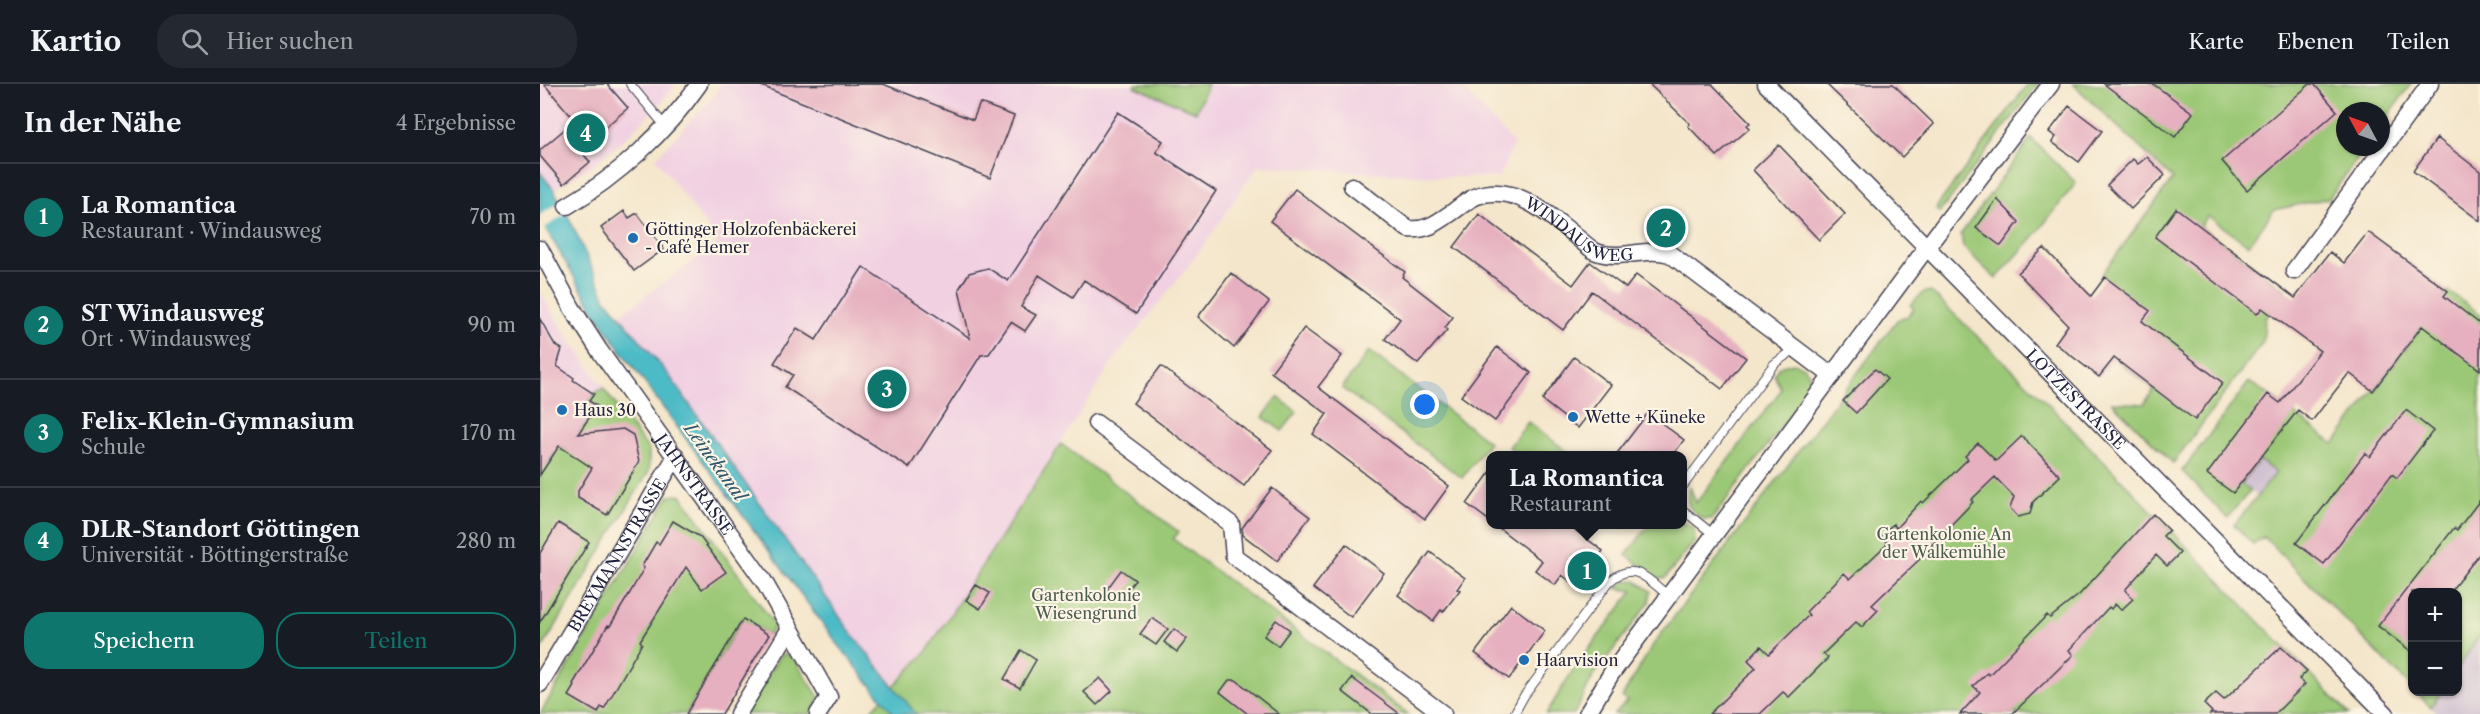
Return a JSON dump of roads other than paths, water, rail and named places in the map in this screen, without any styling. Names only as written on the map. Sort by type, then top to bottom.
[{"type":"street","points":[[567,206],[628,161],[665,126],[699,84]]},
{"type":"street","name":"LOTZESTRASSE","points":[[1766,84],[2386,714]]},
{"type":"street","points":[[1587,714],[1600,691],[1669,596],[1927,247],[2051,84]]},
{"type":"street","points":[[2294,271],[2430,84]]},
{"type":"street","name":"WINDAUSWEG","points":[[1352,186],[1408,229],[1419,230],[1432,227],[1474,196],[1489,192],[1511,193],[1527,200],[1594,251],[1606,256],[1649,251],[1671,254],[1832,376]]},
{"type":"street","name":"JAHNSTRASSE","points":[[540,249],[572,308],[762,580],[829,697],[818,714]]},
{"type":"street","points":[[1096,423],[1231,524],[1234,556],[1443,714]]},
{"type":"street","name":"BREYMANNSTRASSE","points":[[540,684],[676,456]]},
{"type":"street","points":[[738,714],[789,630]]},
{"type":"lane","points":[[630,84],[665,126]]},
{"type":"lane","points":[[1687,481],[1774,364],[1796,348]]},
{"type":"lane","points":[[1687,513],[1714,535]]},
{"type":"lane","points":[[1514,714],[1524,696],[1609,582],[1618,574],[1626,571],[1639,573],[1669,596]]},
{"type":"water","name":"Leinekanal","points":[[540,172],[554,190],[570,220],[606,299],[668,374],[852,634],[916,714],[894,714],[837,643],[625,356],[596,314],[540,219]]},
{"type":"place","name":"DLR-Standort Göttingen","points":[[586,133]]},
{"type":"place","name":"ST Windausweg","points":[[1666,228]]},
{"type":"place","name":"Göttinger Holzofenbäckerei - Café Hemer","points":[[633,238]]},
{"type":"place","name":"Felix-Klein-Gymnasium","points":[[887,389]]},
{"type":"place","name":"Haus 30","points":[[562,410]]},
{"type":"place","name":"Wette + Küneke","points":[[1573,417]]},
{"type":"place","name":"La Romantica","points":[[1587,571]]},
{"type":"place","name":"Haarvision","points":[[1524,660]]},
{"type":"park label","name":"Gartenkolonie An der Walkemühle","points":[[1944,543]]},
{"type":"park label","name":"Gartenkolonie Wiesengrund","points":[[1086,604]]}]
